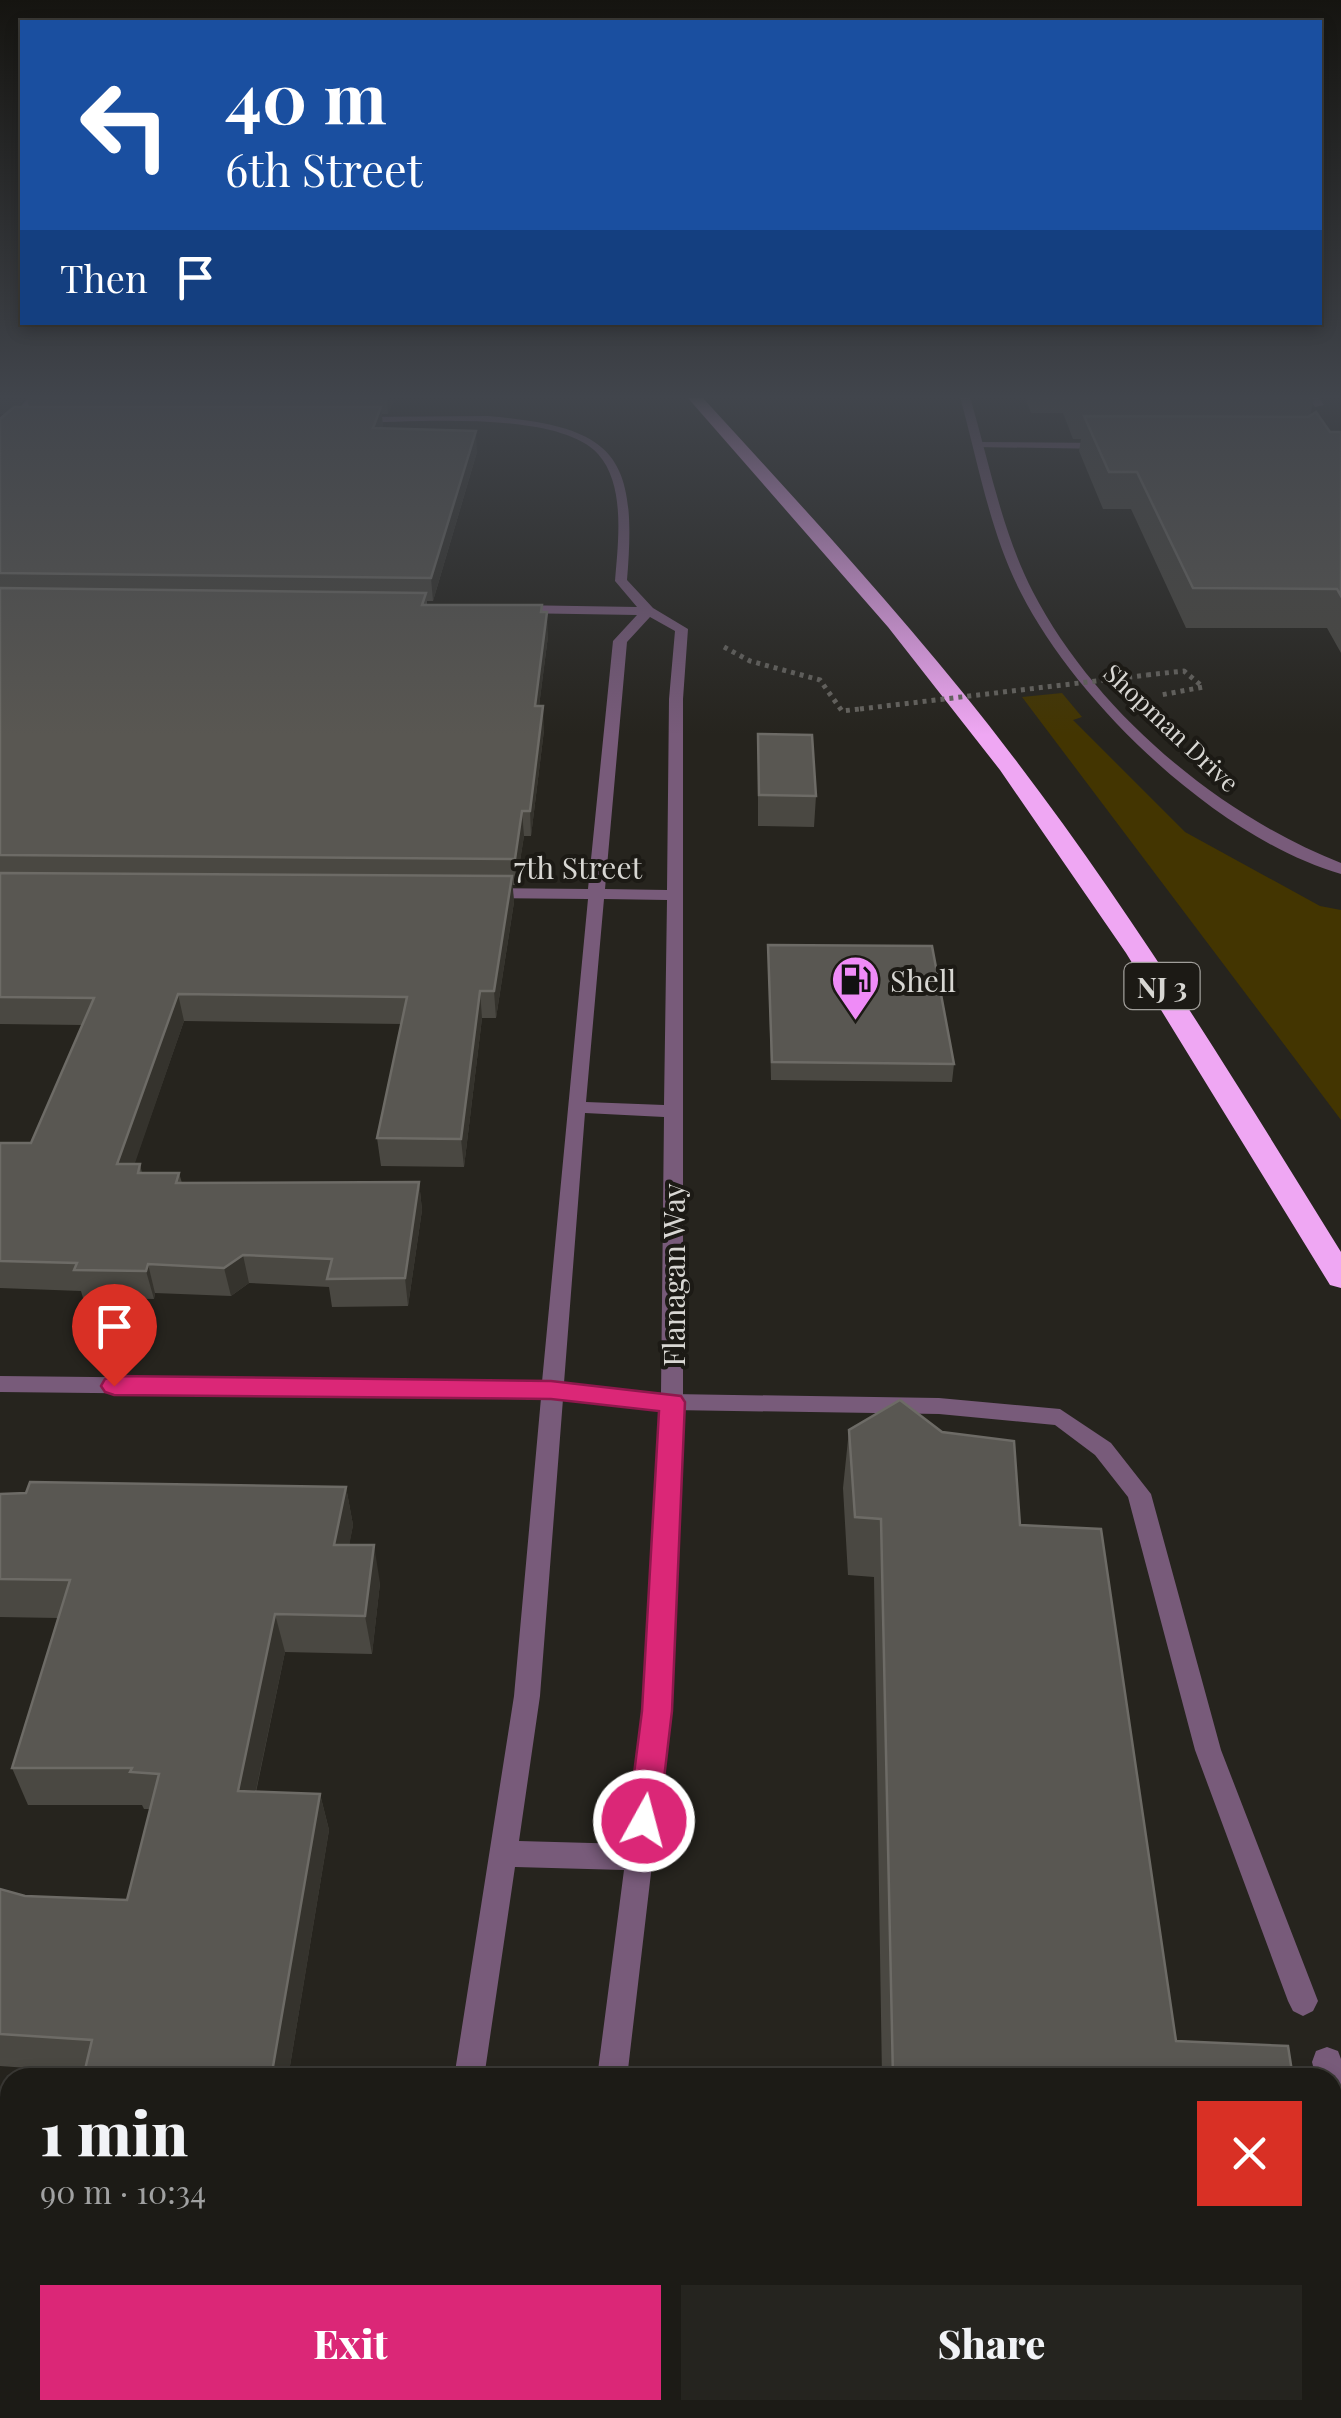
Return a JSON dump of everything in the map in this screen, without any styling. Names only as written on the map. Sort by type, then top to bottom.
[{"type":"highway","name":"NJ 3","points":[[795,510],[889,616],[1008,765],[1148,966],[1341,1277]]},
{"type":"street","name":"Flanagan Way","points":[[613,2068],[657,1711],[672,1402],[676,699],[682,629],[648,610],[622,581],[623,510]]},
{"type":"street","name":"Shopman Drive","points":[[1000,510],[1026,592],[1094,689],[1163,758],[1226,810],[1290,849],[1341,869]]},
{"type":"street","points":[[498,609],[648,610]]},
{"type":"street","points":[[471,2068],[526,1696],[620,641],[648,610]]},
{"type":"street","name":"7th Street","points":[[471,893],[675,895]]},
{"type":"street","points":[[576,1107],[673,1111]]},
{"type":"street","points":[[0,1384],[551,1390],[672,1402],[938,1406],[1060,1417],[1104,1449],[1139,1494],[1208,1750],[1303,2001]]},
{"type":"street","points":[[502,1854],[640,1858]]},
{"type":"path","points":[[716,643],[750,661],[820,680],[842,711],[1184,671],[1204,687],[1161,695]]},
{"type":"shaded area","points":[[1062,693],[1082,717],[1073,720],[1185,832],[1320,906],[1341,910],[1341,1120],[1022,697]]},
{"type":"building","points":[[0,510],[452,510],[431,578],[0,573]]},
{"type":"building","points":[[1155,510],[1341,510],[1341,596],[1337,589],[1193,588]]},
{"type":"building","points":[[0,588],[426,593],[422,605],[542,605],[541,612],[547,612],[535,706],[543,706],[530,811],[522,811],[515,859],[0,855]]},
{"type":"building","points":[[758,734],[812,735],[816,796],[759,795]]},
{"type":"building","points":[[0,873],[512,876],[494,991],[480,991],[461,1139],[377,1138],[407,997],[178,994],[117,1164],[140,1164],[138,1173],[179,1173],[176,1183],[419,1182],[405,1278],[327,1279],[332,1259],[243,1255],[224,1268],[148,1264],[146,1271],[74,1270],[77,1263],[0,1261],[0,1143],[31,1143],[94,998],[0,997]]},
{"type":"building","name":"Shell","points":[[768,945],[932,946],[954,1064],[772,1062]]},
{"type":"building","points":[[900,1400],[942,1432],[1014,1441],[1020,1525],[1101,1529],[1176,2041],[1288,2046],[1291,2068],[893,2068],[881,1519],[855,1517],[849,1430]]},
{"type":"building","points":[[30,1482],[346,1487],[334,1545],[374,1545],[365,1616],[275,1614],[238,1791],[320,1794],[273,2068],[85,2068],[92,2040],[0,2034],[0,1889],[25,1896],[127,1900],[159,1774],[130,1772],[132,1768],[12,1768],[70,1580],[0,1579],[0,1494],[26,1493]]},
{"type":"place","name":"Shell","points":[[855,1022]]},
{"type":"route","points":[[114,1386],[551,1390],[672,1402],[657,1711],[644,1821]]}]
